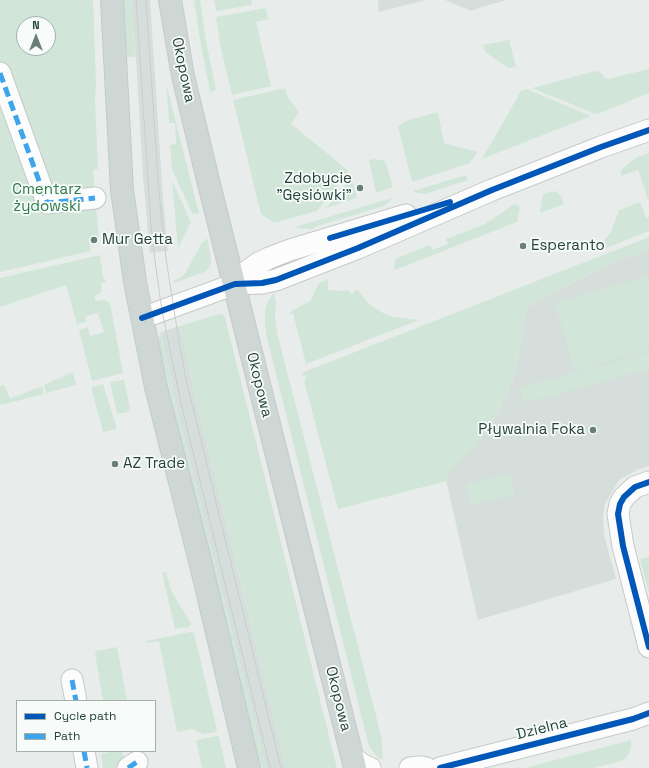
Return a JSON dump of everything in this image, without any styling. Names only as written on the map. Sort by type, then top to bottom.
[{"type":"main road","points":[[112,0],[122,190],[133,270],[156,388],[202,569],[249,768]]},
{"type":"main road","name":"Okopowa","points":[[170,0],[183,76],[234,284],[359,764]]},
{"type":"street","points":[[0,73],[47,203],[95,198]]},
{"type":"street","points":[[142,318],[234,284],[262,283],[276,280],[358,248],[492,190],[601,147],[649,130]]},
{"type":"street","points":[[649,482],[635,487],[624,497],[620,504],[618,514],[623,546],[649,647]]},
{"type":"street","points":[[72,680],[76,700]]},
{"type":"street","name":"Dzielna","points":[[440,768],[634,719],[649,713]]},
{"type":"street","points":[[84,752],[87,768]]},
{"type":"street","points":[[410,768],[426,768]]},
{"type":"shaded area","points":[[131,0],[150,0],[163,199],[168,251],[150,253],[143,176]]},
{"type":"shaded area","points":[[378,0],[426,0],[379,12]]},
{"type":"shaded area","points":[[445,0],[507,0],[471,11]]},
{"type":"shaded area","points":[[649,249],[649,466],[639,469],[619,480],[605,504],[603,517],[604,535],[616,579],[478,620],[445,476],[476,446],[497,414],[512,382],[521,345],[526,308],[604,266]]},
{"type":"shaded area","points":[[180,326],[198,408],[286,768],[266,768],[178,413],[161,332]]},
{"type":"green space","name":"Cmentarz żydowski","points":[[0,0],[93,0],[98,169],[93,170],[99,239],[89,241],[91,251],[0,272]]},
{"type":"green space","points":[[122,0],[131,0],[135,57],[126,57]]},
{"type":"green space","points":[[194,0],[200,0],[205,36],[216,90],[210,92],[200,39]]},
{"type":"green space","points":[[214,0],[251,0],[252,5],[216,11]]},
{"type":"green space","points":[[266,8],[268,19],[256,22],[271,86],[232,95],[221,49],[216,17]]},
{"type":"green space","points":[[509,40],[516,67],[508,68],[485,52],[483,45]]},
{"type":"green space","points":[[649,69],[649,93],[598,114],[532,88],[595,71],[601,73],[608,79]]},
{"type":"green space","points":[[166,83],[199,213],[195,214],[192,213],[172,169],[170,145],[176,144],[175,123],[169,123]]},
{"type":"green space","points":[[285,88],[288,97],[299,112],[291,124],[349,171],[317,211],[274,223],[261,214],[233,100]]},
{"type":"green space","points":[[527,89],[591,116],[482,159],[521,91]]},
{"type":"green space","points":[[438,112],[444,143],[477,152],[470,163],[412,182],[398,127],[405,121]]},
{"type":"green space","points":[[649,153],[649,202],[638,170],[621,176],[621,171],[630,162]]},
{"type":"green space","points":[[375,159],[384,161],[386,164],[393,187],[376,193],[369,160]]},
{"type":"green space","points":[[466,175],[468,180],[425,194],[413,191]]},
{"type":"green space","points":[[349,180],[353,183],[357,198],[326,208]]},
{"type":"green space","points":[[172,181],[191,222],[178,248]]},
{"type":"green space","points":[[555,191],[561,196],[564,204],[540,213],[543,194]]},
{"type":"green space","points":[[392,198],[384,206],[314,227],[313,229],[295,227]]},
{"type":"green space","points":[[640,202],[646,218],[649,217],[649,231],[602,250],[600,244],[611,232],[619,210]]},
{"type":"green space","points":[[516,204],[520,207],[517,222],[395,270],[395,259],[430,245],[432,250],[448,244],[446,239],[485,224]]},
{"type":"green space","points":[[649,237],[649,249],[604,266],[526,308],[521,345],[512,382],[497,414],[476,446],[446,476],[447,481],[338,509],[304,381],[306,381],[305,375],[302,376],[304,372]]},
{"type":"green space","points":[[207,238],[211,257],[209,268],[204,272],[174,283],[173,281],[183,276],[186,272],[201,244]]},
{"type":"green space","points":[[100,255],[103,277],[106,281],[101,284],[102,292],[94,296],[96,301],[104,300],[110,303],[123,373],[92,381],[79,330],[88,327],[90,336],[104,332],[98,313],[85,316],[86,322],[77,324],[66,285],[0,307],[0,278]]},
{"type":"green space","points":[[649,276],[649,350],[575,371],[555,303]]},
{"type":"green space","points":[[328,279],[328,290],[345,291],[346,289],[352,294],[357,289],[368,303],[383,313],[393,317],[419,320],[306,364],[293,313],[291,314],[290,312],[310,301],[319,283]]},
{"type":"green space","points":[[274,292],[277,333],[381,735],[383,760],[374,753],[369,746],[367,739],[267,338],[265,311],[267,303]]},
{"type":"green space","points":[[222,314],[225,317],[337,768],[286,768],[198,408],[180,326]]},
{"type":"green space","points":[[161,332],[178,413],[266,768],[262,768],[248,717],[158,340]]},
{"type":"green space","points":[[649,352],[649,369],[524,403],[520,388]]},
{"type":"green space","points":[[73,372],[76,385],[46,393],[44,385]]},
{"type":"green space","points":[[124,380],[130,408],[128,412],[117,414],[110,382]]},
{"type":"green space","points":[[103,384],[117,429],[103,432],[91,387]]},
{"type":"green space","points":[[0,386],[5,386],[10,399],[42,386],[44,394],[1,405]]},
{"type":"green space","points":[[510,473],[515,494],[471,506],[466,485]]},
{"type":"green space","points":[[649,557],[649,593],[640,559]]},
{"type":"green space","points":[[166,572],[171,590],[191,624],[189,627],[175,629],[162,573]]},
{"type":"green space","points":[[190,632],[194,633],[217,730],[216,732],[203,734],[193,729],[177,732],[159,641],[147,643],[146,641]]},
{"type":"green space","points":[[117,647],[127,700],[103,700],[95,653],[96,651]]},
{"type":"green space","points":[[217,736],[219,737],[226,768],[202,768],[196,740]]},
{"type":"green space","points":[[631,740],[629,754],[625,759],[618,762],[593,768],[529,768],[529,767]]},
{"type":"green space","points":[[122,752],[125,762],[117,768],[103,768],[101,754]]},
{"type":"tram line","points":[[136,0],[151,226],[162,311],[181,403],[270,768]]},
{"type":"tram line","points":[[146,0],[159,192],[166,259],[178,335],[186,380],[281,768]]},
{"type":"marked path","points":[[0,73],[47,203],[95,198]]},
{"type":"marked path","points":[[72,680],[76,700]]},
{"type":"marked path","points":[[84,752],[87,768]]},
{"type":"marked path","points":[[128,768],[137,762]]},
{"type":"cycle path","points":[[142,318],[235,284],[262,283],[276,280],[358,248],[492,190],[601,147],[649,130]]},
{"type":"cycle path","points":[[330,238],[450,202]]},
{"type":"cycle path","points":[[649,482],[635,487],[624,497],[620,504],[618,514],[623,546],[649,647]]},
{"type":"cycle path","points":[[440,768],[633,719],[649,713]]},
{"type":"place","name":"Zdobycie \"Gęsiówki\"","points":[[360,188]]},
{"type":"place","name":"Mur Getta","points":[[94,240]]},
{"type":"place","name":"Esperanto","points":[[523,246]]},
{"type":"place","name":"Pływalnia Foka","points":[[593,430]]},
{"type":"place","name":"AZ Trade","points":[[115,464]]}]
